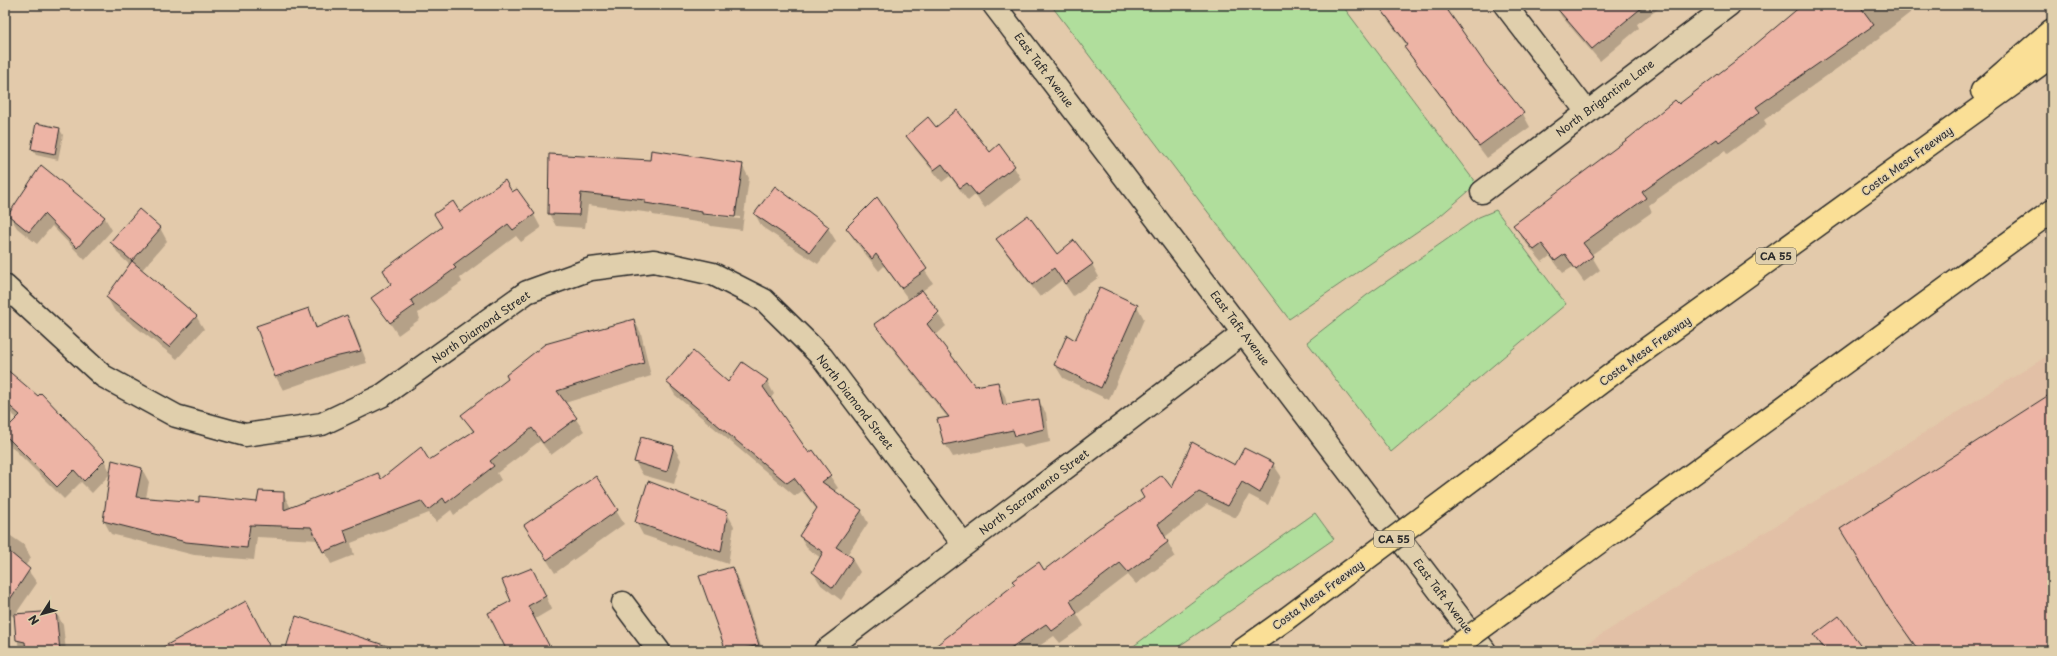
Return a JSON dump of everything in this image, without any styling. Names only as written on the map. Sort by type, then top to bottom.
[{"type":"highway","points":[[1880,180],[2052,30]]},
{"type":"highway","name":"Costa Mesa Freeway","points":[[1241,651],[1502,458],[1620,368],[2052,56]]},
{"type":"highway","points":[[1450,651],[2052,211]]},
{"type":"street","name":"East Taft Avenue","points":[[994,5],[1485,651]]},
{"type":"street","points":[[1505,5],[1587,112]]},
{"type":"street","name":"North Brigantine Lane","points":[[1482,192],[1729,5]]},
{"type":"street","name":"North Diamond Street","points":[[5,286],[103,376],[176,416],[245,435],[322,424],[329,421],[383,395],[527,292],[591,269],[654,261],[713,274],[764,300],[822,356],[964,546]]},
{"type":"street","name":"North Sacramento Street","points":[[825,651],[1244,333]]},
{"type":"street","points":[[623,603],[659,651]]},
{"type":"shaded area","points":[[2052,353],[2052,651],[1575,651]]},
{"type":"green space","points":[[1051,5],[1342,5],[1475,182],[1469,191],[1440,216],[1289,319]]},
{"type":"green space","points":[[1496,210],[1566,304],[1391,452],[1307,342],[1367,295],[1479,217]]},
{"type":"green space","points":[[1315,513],[1334,539],[1172,651],[1127,651],[1240,566]]},
{"type":"building","points":[[1378,5],[1444,5],[1486,65],[1524,113],[1479,146],[1404,47],[1408,45]]},
{"type":"building","points":[[1554,5],[1645,5],[1592,49]]},
{"type":"building","points":[[1802,5],[1859,5],[1874,25],[1756,107],[1760,112],[1719,142],[1717,139],[1642,192],[1646,198],[1583,243],[1593,256],[1576,270],[1565,254],[1555,261],[1542,244],[1534,250],[1513,225],[1629,138],[1675,100],[1679,104],[1743,55]]},
{"type":"building","points":[[957,110],[990,152],[999,144],[1015,166],[977,195],[967,183],[960,188],[942,164],[934,170],[906,136],[928,117],[936,127]]},
{"type":"building","points":[[36,123],[60,128],[55,154],[31,149]]},
{"type":"building","points":[[651,150],[743,164],[735,217],[702,214],[702,212],[645,203],[645,200],[581,193],[579,215],[548,214],[549,154],[650,160]]},
{"type":"building","points":[[41,165],[105,217],[77,248],[44,214],[29,232],[8,215]]},
{"type":"building","points":[[505,180],[512,192],[517,189],[535,214],[513,230],[508,224],[453,265],[456,268],[411,300],[414,306],[390,323],[371,298],[391,284],[383,270],[442,227],[434,214],[453,201],[460,212]]},
{"type":"building","points":[[775,186],[829,227],[810,252],[754,214]]},
{"type":"building","points":[[877,197],[927,269],[901,288],[876,254],[872,259],[846,228]]},
{"type":"building","points":[[139,209],[161,228],[132,261],[110,242]]},
{"type":"building","points":[[1028,215],[1057,254],[1074,240],[1093,264],[1065,284],[1054,268],[1032,285],[996,239]]},
{"type":"building","points":[[132,261],[197,316],[169,347],[106,297]]},
{"type":"building","points":[[1100,287],[1138,305],[1101,388],[1054,365],[1067,335],[1075,340]]},
{"type":"building","points":[[922,290],[939,312],[927,324],[975,386],[998,382],[1003,405],[1039,399],[1044,429],[1015,436],[1013,430],[944,445],[937,419],[949,417],[874,324]]},
{"type":"building","points":[[309,308],[316,328],[347,315],[361,351],[330,358],[275,377],[256,326]]},
{"type":"building","points":[[634,319],[644,363],[557,391],[577,418],[543,443],[532,428],[490,461],[494,466],[446,503],[443,498],[428,510],[421,501],[344,530],[348,542],[323,552],[311,527],[250,525],[247,548],[186,542],[103,521],[112,460],[142,468],[136,497],[199,502],[199,496],[257,502],[259,491],[284,492],[284,510],[378,473],[381,479],[421,447],[429,460],[474,431],[461,415],[508,379],[506,375],[545,344]]},
{"type":"building","points":[[693,351],[728,382],[742,362],[768,380],[763,387],[809,453],[813,450],[831,475],[822,482],[862,510],[836,547],[853,558],[833,588],[812,572],[823,552],[799,536],[817,508],[794,478],[787,483],[666,382]]},
{"type":"building","points":[[5,368],[38,396],[41,393],[105,460],[84,481],[74,470],[57,487],[5,435],[5,430],[20,415],[5,402]]},
{"type":"building","points":[[2052,393],[2052,651],[1919,651],[1889,609],[1840,529]]},
{"type":"building","points":[[641,437],[674,446],[667,472],[634,462]]},
{"type":"building","points":[[1192,442],[1235,465],[1244,448],[1274,463],[1260,493],[1242,482],[1228,506],[1199,492],[1158,524],[1168,542],[1128,572],[1120,563],[1070,601],[1077,613],[1052,631],[1046,624],[1006,651],[929,651],[1015,584],[1012,581],[1039,562],[1044,570],[1099,528],[1144,498],[1140,491],[1162,475],[1172,488]]},
{"type":"building","points":[[596,476],[618,510],[547,560],[524,525]]},
{"type":"building","points":[[648,481],[728,512],[721,552],[635,522]]},
{"type":"building","points":[[5,548],[30,569],[5,607]]},
{"type":"building","points":[[732,567],[759,645],[734,651],[726,651],[699,576]]},
{"type":"building","points":[[532,568],[546,596],[528,606],[552,651],[507,651],[488,613],[511,601],[502,580]]},
{"type":"building","points":[[246,601],[272,651],[156,651]]},
{"type":"building","points":[[56,611],[60,651],[26,651],[25,642],[16,640],[14,614]]},
{"type":"building","points":[[296,616],[390,647],[389,651],[285,651]]},
{"type":"building","points":[[1839,616],[1865,651],[1826,651],[1814,635]]}]
